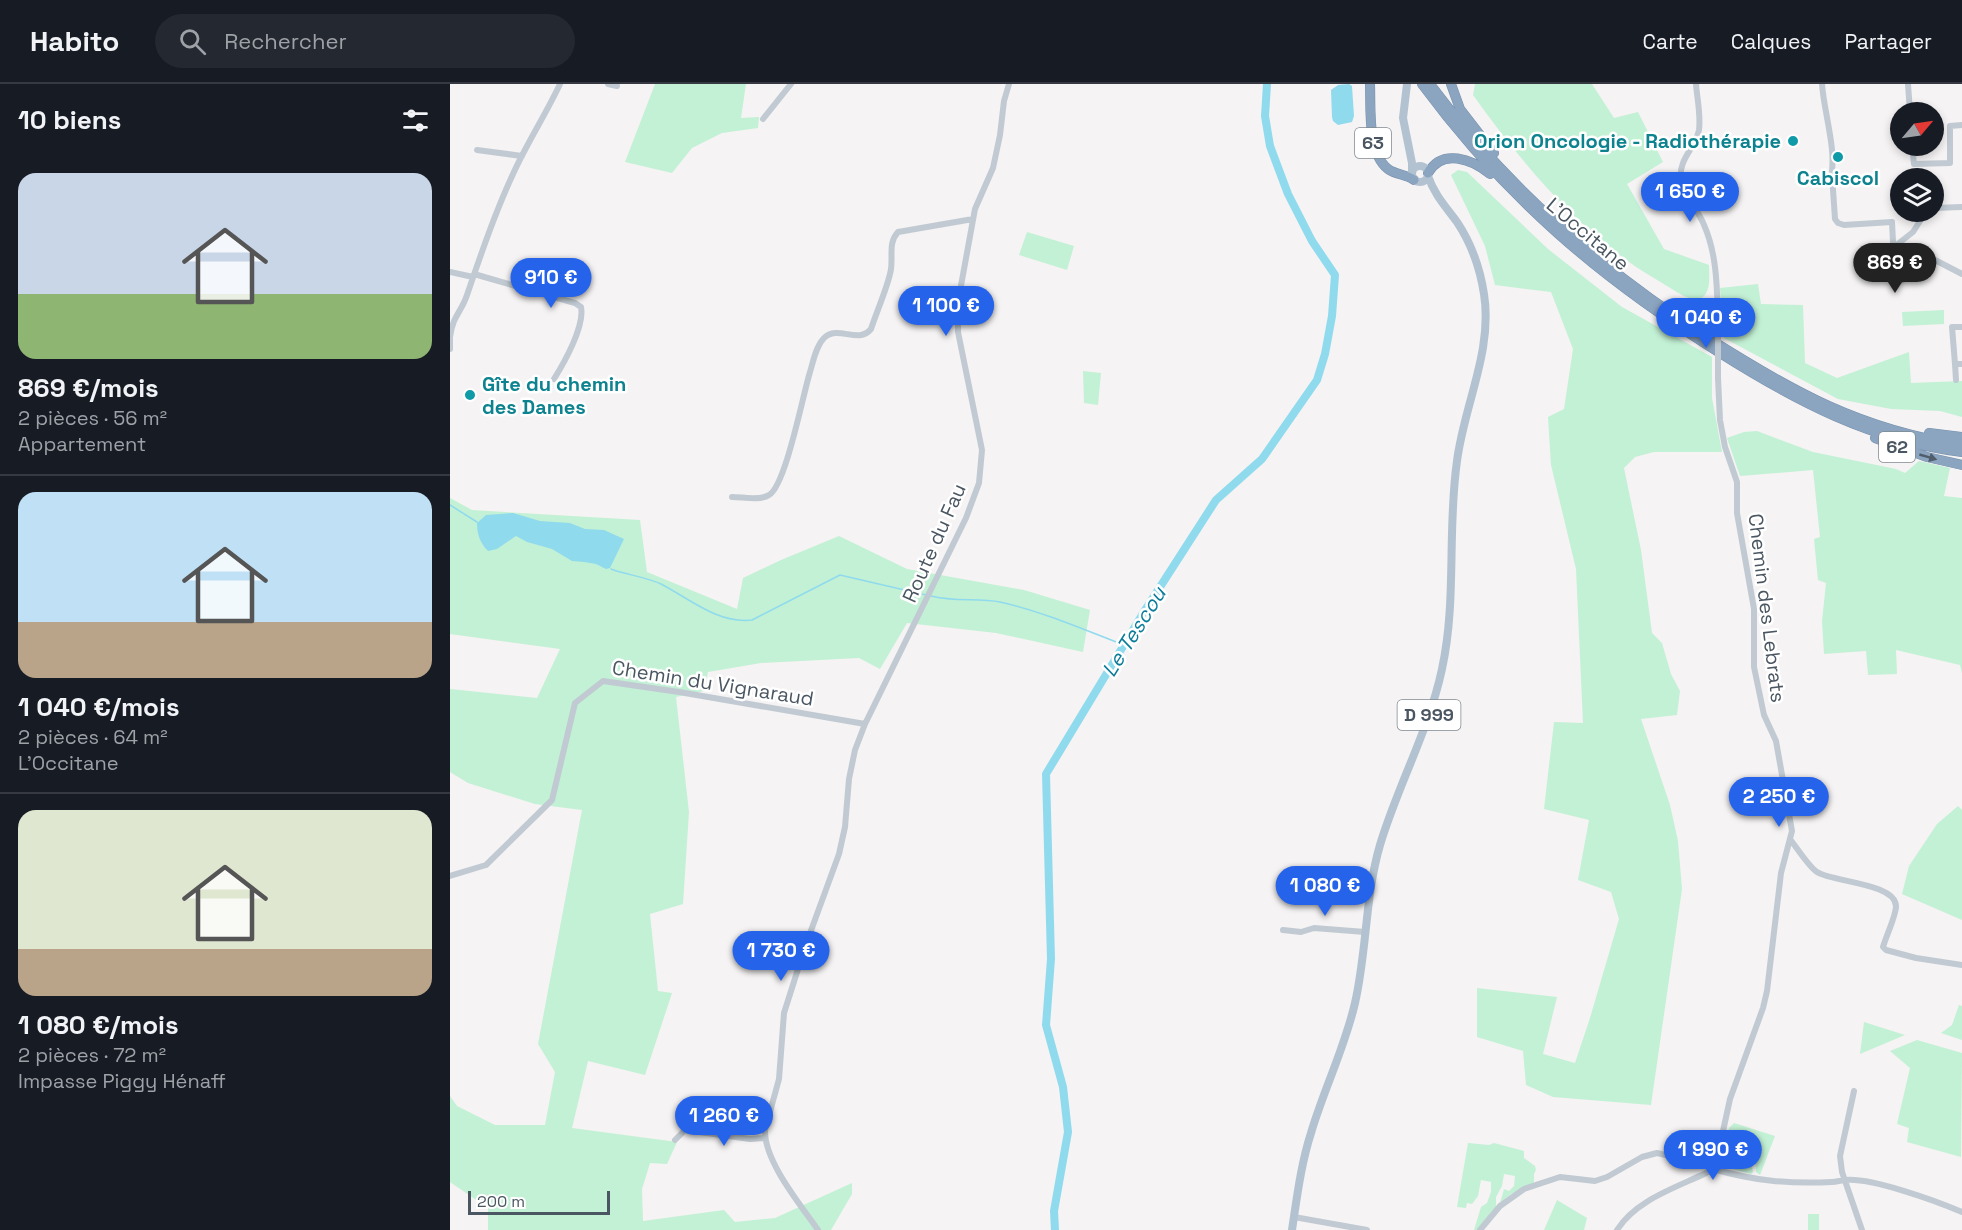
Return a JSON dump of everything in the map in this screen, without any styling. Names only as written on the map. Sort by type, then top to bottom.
[{"type":"highway","name":"63","points":[[1370,84],[1373,140],[1377,156],[1391,171],[1415,178]]},
{"type":"highway","name":"L'Occitane","points":[[1422,84],[1475,151],[1595,266],[1661,316],[1766,382],[1836,418],[1899,440],[1962,452]]},
{"type":"highway","name":"L'Occitane","points":[[1430,84],[1535,209],[1665,310],[1779,381],[1818,402],[1857,419],[1903,434],[1962,445]]},
{"type":"highway","points":[[1450,84],[1456,103],[1463,115],[1535,209]]},
{"type":"highway","points":[[1426,172],[1443,160],[1459,158],[1470,161],[1535,209]]},
{"type":"highway","name":"62","points":[[1836,418],[1858,431],[1907,451],[1962,465]]},
{"type":"highway","name":"62","points":[[1857,419],[1936,435],[1962,437]]},
{"type":"main road","name":"D 999","points":[[1407,85],[1403,118],[1415,178],[1438,198]]},
{"type":"main road","name":"D 999","points":[[1292,1230],[1307,1145],[1353,1009],[1360,976],[1372,877],[1380,845],[1428,719],[1443,667],[1451,611],[1453,504],[1457,460],[1463,424],[1485,337],[1485,299],[1477,265],[1461,229],[1438,198],[1426,172],[1407,145]]},
{"type":"main road","points":[[1416,167],[1426,172],[1423,181],[1415,178],[1416,167]]},
{"type":"street","points":[[450,349],[452,323],[464,304],[501,201],[560,84]]},
{"type":"street","points":[[608,84],[617,86]]},
{"type":"street","points":[[763,119],[791,84]]},
{"type":"street","name":"Route du Fau","points":[[765,1138],[765,1130],[779,1078],[784,1013],[839,854],[845,827],[849,779],[855,750],[865,724],[966,518],[979,483],[982,450],[961,353],[956,316],[975,209],[993,168],[1009,84]]},
{"type":"street","name":"Chemin des Lebrats","points":[[1696,84],[1699,129],[1682,165],[1681,173],[1684,191],[1704,225],[1711,245],[1716,274],[1719,420],[1737,482],[1737,513],[1754,609],[1754,667],[1764,715],[1776,741],[1792,831],[1781,873],[1767,991],[1730,1099],[1713,1169]]},
{"type":"street","points":[[1822,84],[1829,124],[1835,219],[1844,225],[1892,222],[1895,282],[1906,280],[1917,266],[1933,259],[1962,274]]},
{"type":"street","points":[[1908,84],[1909,102]]},
{"type":"street","points":[[1913,156],[1914,164],[1950,163],[1950,126],[1962,125]]},
{"type":"street","points":[[477,150],[522,156]]},
{"type":"street","points":[[1944,208],[1962,207]]},
{"type":"street","points":[[732,497],[761,497],[770,495],[777,487],[788,458],[813,359],[821,342],[829,334],[860,336],[871,329],[891,269],[890,251],[893,237],[898,232],[973,219]]},
{"type":"street","points":[[1894,247],[1913,232],[1919,222]]},
{"type":"street","points":[[450,272],[474,275],[575,303],[581,307],[582,313],[577,331],[554,379]]},
{"type":"street","points":[[1956,380],[1959,364],[1952,327],[1962,327]]},
{"type":"street","name":"Chemin du Vignaraud","points":[[450,876],[486,865],[552,800],[574,703],[603,681],[865,724]]},
{"type":"street","points":[[1790,839],[1815,872],[1830,878],[1871,886],[1893,899],[1896,906],[1884,948],[1886,950],[1916,958],[1962,965]]},
{"type":"street","points":[[1283,930],[1301,932],[1314,928],[1365,932]]},
{"type":"street","points":[[1854,1091],[1840,1156],[1842,1172],[1862,1230]]},
{"type":"street","points":[[675,1140],[685,1131],[750,1139],[765,1138],[773,1159],[818,1230]]},
{"type":"street","points":[[1480,1230],[1500,1206],[1524,1189],[1560,1177],[1595,1181],[1607,1177],[1642,1156],[1657,1153],[1713,1169],[1779,1183],[1846,1180],[1875,1184],[1962,1212]]},
{"type":"street","points":[[1617,1230],[1630,1213],[1641,1205],[1713,1169]]},
{"type":"street","points":[[1294,1217],[1367,1230]]},
{"type":"green space","points":[[655,84],[746,84],[741,118],[759,117],[758,128],[722,133],[692,148],[672,173],[625,162]]},
{"type":"green space","points":[[1475,84],[1592,84],[1614,118],[1638,112],[1663,162],[1627,184],[1664,249],[1709,265],[1709,285],[1704,296],[1700,299],[1691,299],[1675,291],[1630,263],[1582,223],[1562,204],[1506,140],[1473,95]]},
{"type":"green space","points":[[1458,170],[1467,172],[1548,249],[1622,307],[1712,357],[1712,398],[1722,452],[1654,452],[1635,457],[1624,468],[1641,550],[1652,633],[1662,643],[1671,674],[1680,691],[1677,715],[1641,719],[1670,805],[1678,841],[1682,889],[1651,1105],[1553,1097],[1526,1085],[1523,1051],[1477,1037],[1477,988],[1557,997],[1543,1054],[1575,1063],[1619,919],[1611,892],[1578,880],[1589,820],[1544,809],[1554,722],[1583,723],[1576,569],[1551,465],[1548,417],[1564,409],[1573,349],[1551,292],[1495,285],[1485,246],[1451,175]]},
{"type":"green space","points":[[1027,232],[1074,246],[1067,270],[1019,255]]},
{"type":"green space","points":[[1758,284],[1761,304],[1803,305],[1805,363],[1837,378],[1909,352],[1911,383],[1962,381],[1962,417],[1940,411],[1891,409],[1838,399],[1724,338],[1720,288]]},
{"type":"green space","points":[[1944,310],[1944,324],[1903,326],[1902,312]]},
{"type":"green space","points":[[1083,371],[1101,373],[1098,405],[1084,403]]},
{"type":"green space","points":[[1757,431],[1813,452],[1896,469],[1905,473],[1919,461],[1950,468],[1944,496],[1962,498],[1962,673],[1960,665],[1896,650],[1897,674],[1868,675],[1866,651],[1824,654],[1822,621],[1826,583],[1818,580],[1814,539],[1820,537],[1813,470],[1740,476],[1727,438],[1744,432]]},
{"type":"green space","points":[[450,498],[472,510],[640,520],[647,572],[737,609],[743,578],[839,536],[907,569],[1024,590],[1090,610],[1083,652],[996,633],[907,623],[880,669],[859,658],[761,663],[708,672],[704,691],[676,697],[689,812],[683,904],[650,914],[658,991],[672,993],[645,1075],[588,1061],[572,1128],[677,1142],[667,1164],[650,1163],[642,1189],[643,1221],[724,1210],[735,1222],[775,1218],[852,1183],[852,1194],[831,1230],[488,1230],[488,1208],[450,1182],[450,1096],[457,1106],[495,1125],[545,1125],[555,1072],[538,1044],[582,810],[535,804],[468,783],[450,772],[450,689],[537,698],[560,649],[450,634]]},
{"type":"green space","points":[[1958,806],[1962,810],[1962,920],[1902,894],[1909,866],[1937,824]]},
{"type":"green space","points":[[1959,1005],[1962,1006],[1962,1040],[1941,1033],[1952,1025]]},
{"type":"green space","points":[[1864,1022],[1905,1035],[1860,1054]]},
{"type":"green space","points":[[1917,1040],[1962,1053],[1961,1157],[1907,1142],[1909,1128],[1897,1124],[1910,1068],[1890,1051]]},
{"type":"green space","points":[[1734,1123],[1775,1136],[1760,1175],[1756,1172],[1755,1156],[1758,1154],[1751,1141],[1740,1147],[1744,1155],[1750,1158],[1753,1172],[1751,1174],[1722,1166],[1729,1128]]},
{"type":"green space","points":[[1468,1143],[1489,1145],[1494,1143],[1524,1151],[1524,1158],[1535,1166],[1536,1170],[1534,1182],[1511,1194],[1500,1203],[1504,1189],[1509,1191],[1514,1186],[1515,1176],[1504,1174],[1502,1186],[1496,1197],[1496,1207],[1478,1230],[1474,1230],[1481,1207],[1487,1203],[1491,1192],[1491,1182],[1481,1180],[1478,1196],[1472,1204],[1467,1203],[1466,1208],[1457,1207]]},
{"type":"green space","points":[[1557,1200],[1587,1218],[1584,1230],[1544,1230]]},
{"type":"green space","points":[[1808,1214],[1819,1214],[1819,1230],[1808,1230]]},
{"type":"water","points":[[1338,85],[1352,86],[1354,116],[1352,122],[1338,125],[1332,117],[1331,90]]},
{"type":"water","points":[[513,513],[540,521],[570,523],[585,529],[604,530],[624,539],[610,568],[606,569],[596,564],[572,561],[552,549],[527,542],[516,536],[497,549],[488,551],[479,538],[477,523],[486,515]]},
{"type":"waterway","name":"Le Tescou","points":[[1055,1230],[1054,1211],[1068,1132],[1063,1087],[1046,1025],[1051,959],[1046,774],[1142,615],[1216,500],[1262,459],[1317,380],[1325,354],[1332,316],[1335,275],[1312,241],[1288,194],[1270,146],[1265,116],[1267,84]]},
{"type":"waterway","points":[[450,505],[477,522]]},
{"type":"waterway","points":[[611,569],[661,584],[705,609],[740,620],[752,620],[840,575],[926,595]]},
{"type":"waterway","points":[[931,596],[992,601],[1016,606],[1063,621],[1124,645]]},
{"type":"place","name":"Orion Oncologie - Radiothérapie","points":[[1793,141]]},
{"type":"place","name":"Cabiscol","points":[[1838,157]]},
{"type":"place","name":"Gîte du chemin des Dames","points":[[470,395]]}]
